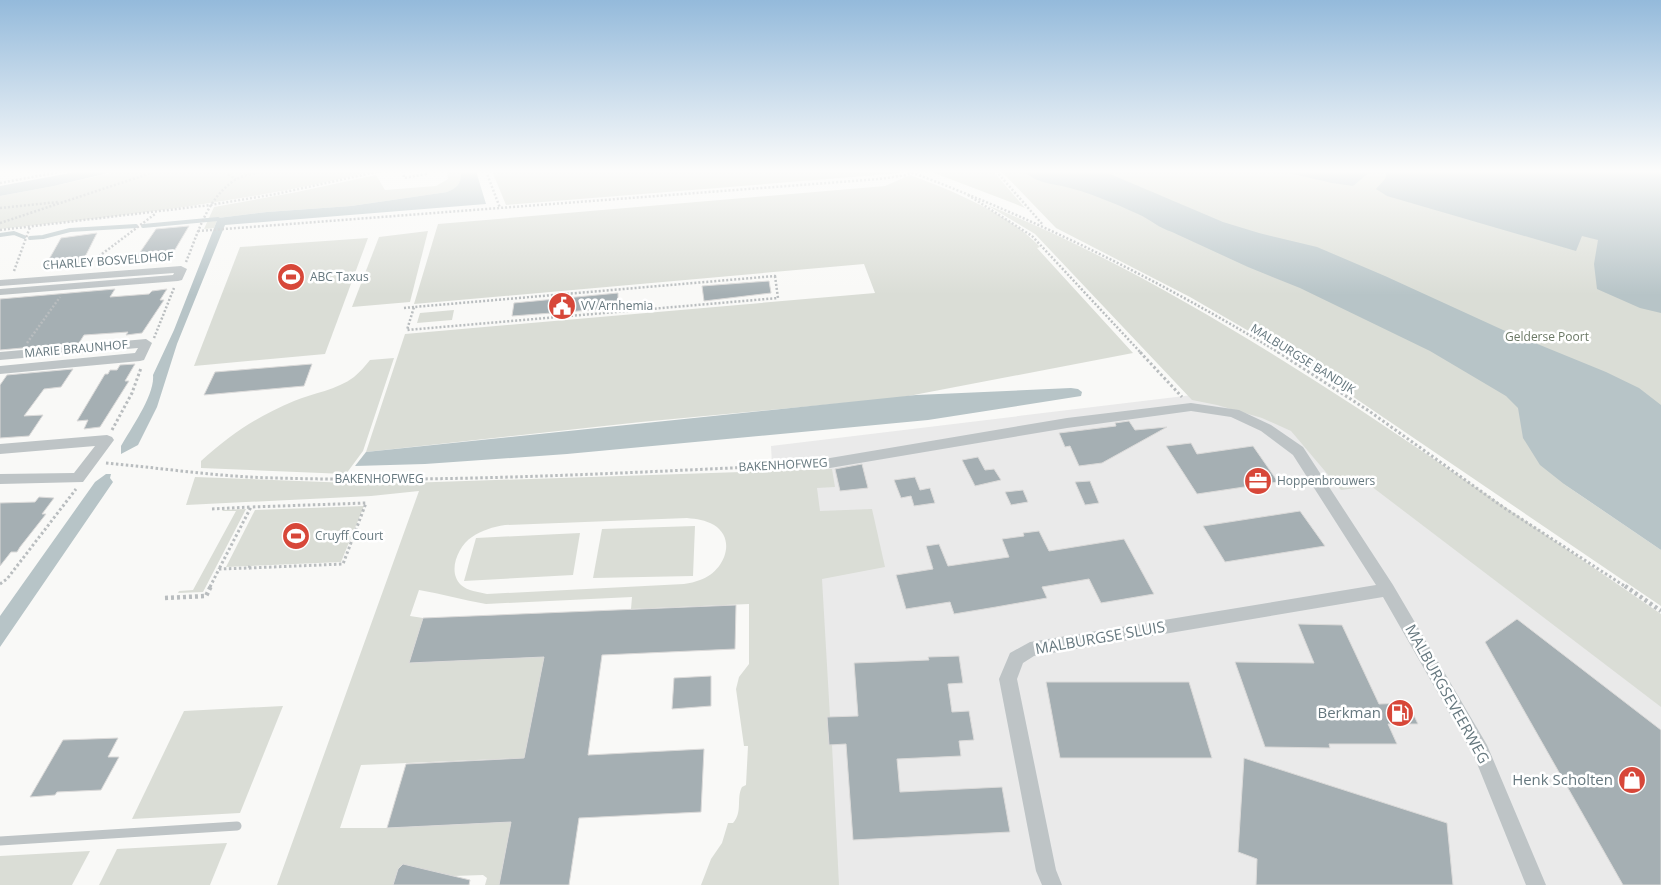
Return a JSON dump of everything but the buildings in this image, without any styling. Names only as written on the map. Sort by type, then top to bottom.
[{"type":"street","name":"CHARLEY BOSVELDHOF","points":[[0,292],[71,282],[180,274]]},
{"type":"street","name":"CHARLEY BOSVELDHOF","points":[[5,282],[71,282]]},
{"type":"street","name":"MARIE BRAUNHOF","points":[[0,356],[146,343],[140,357],[0,370]]},
{"type":"street","name":"BAKENHOFWEG","points":[[830,463],[1067,423],[1191,407],[1234,413],[1266,428],[1298,451],[1387,590]]},
{"type":"street","points":[[0,449],[107,440]]},
{"type":"street","points":[[0,479],[78,478],[107,440]]},
{"type":"street","name":"MALBURGSE SLUIS","points":[[1052,885],[1046,871],[1008,679],[1016,658],[1030,649],[1387,590]]},
{"type":"street","name":"MALBURGSEVEERWEG","points":[[1387,590],[1481,751],[1536,885]]},
{"type":"lane","points":[[0,841],[237,826]]},
{"type":"path","points":[[0,223],[31,212]]},
{"type":"path","points":[[0,230],[154,212]]},
{"type":"path","points":[[18,355],[79,271],[157,212]]},
{"type":"path","points":[[146,343],[154,338],[206,212]]},
{"type":"path","points":[[198,231],[445,212]]},
{"type":"path","points":[[995,212],[1032,236],[1191,407]]},
{"type":"path","name":"MALBURGSE BANDIJK","points":[[1010,212],[1045,227],[1172,291],[1287,357],[1504,507],[1661,611]]},
{"type":"path","points":[[1032,212],[1045,227]]},
{"type":"path","points":[[5,282],[30,227]]},
{"type":"path","points":[[404,308],[414,307],[774,276],[778,298],[407,330],[414,307]]},
{"type":"path","points":[[107,440],[132,393],[143,364],[140,357]]},
{"type":"path","name":"BAKENHOFWEG","points":[[90,462],[273,478],[386,480],[488,478],[830,463]]},
{"type":"path","points":[[0,584],[7,579],[79,485],[78,478]]},
{"type":"path","points":[[212,509],[366,503],[343,564],[219,569]]},
{"type":"path","points":[[166,598],[206,596],[251,507]]},
{"type":"shaded area","points":[[265,212],[383,212],[225,225],[177,344],[157,407],[138,445],[121,454],[121,446],[146,402],[153,383],[153,375],[174,330],[218,218]]},
{"type":"shaded area","points":[[1134,212],[1200,212],[1223,222],[1259,233],[1317,247],[1639,388],[1661,405],[1661,550],[1564,484],[1540,465],[1523,438],[1518,408],[1506,396],[1430,351],[1300,288],[1248,267],[1167,230]]},
{"type":"shaded area","points":[[1443,212],[1661,212],[1661,313],[1640,308],[1597,289],[1594,264],[1598,240],[1582,236],[1576,251]]},
{"type":"shaded area","points":[[1071,388],[1082,392],[1081,396],[928,420],[567,454],[425,464],[355,466],[366,452],[916,395]]},
{"type":"shaded area","points":[[1201,394],[1269,407],[1661,660],[1661,885],[795,885],[771,446]]},
{"type":"shaded area","points":[[106,474],[111,474],[110,478],[113,482],[0,647],[0,616],[95,482]]},
{"type":"green space","points":[[0,212],[146,212],[94,219],[0,229]]},
{"type":"green space","points":[[212,212],[265,212],[218,218],[214,228],[204,229]]},
{"type":"green space","points":[[576,212],[995,212],[1027,235],[1040,247],[1037,248],[1133,353],[898,398],[641,422],[366,452],[405,334],[875,293],[864,264],[414,304],[438,224]]},
{"type":"green space","points":[[999,212],[1004,212],[1084,248],[1178,298],[1269,352],[1397,434],[1661,614],[1661,707],[1371,486],[1341,490],[1291,431],[1262,418],[1192,400],[1035,234]]},
{"type":"green space","name":"Gelderse Poort","points":[[1041,212],[1529,212],[1661,250],[1661,547],[1561,482],[1661,550],[1661,606],[1299,360],[1190,297],[1056,228]]},
{"type":"green space","points":[[428,231],[410,302],[352,307],[379,237]]},
{"type":"green space","name":"ABC Taxus","points":[[368,238],[325,354],[194,366],[240,247]]},
{"type":"green space","points":[[454,310],[452,320],[417,323],[420,313]]},
{"type":"green space","points":[[394,358],[363,451],[346,474],[201,468],[201,461],[223,442],[268,413],[347,381],[354,377],[370,360]]},
{"type":"green space","points":[[832,469],[835,487],[817,488],[820,511],[872,509],[885,567],[822,579],[830,717],[827,717],[829,745],[832,745],[839,885],[701,885],[711,859],[722,843],[728,823],[733,823],[736,819],[739,810],[740,791],[746,785],[748,746],[744,746],[736,689],[739,677],[749,664],[749,604],[631,609],[632,597],[486,604],[419,590],[410,616],[423,618],[409,663],[544,657],[524,758],[361,765],[340,828],[387,828],[511,822],[499,885],[485,885],[487,878],[483,875],[453,876],[402,865],[398,869],[393,885],[277,885],[419,491],[371,496],[186,505],[195,477],[376,484]],"holes":[[[687,518],[714,525],[721,531],[726,547],[725,556],[715,571],[700,580],[684,584],[487,594],[464,587],[457,580],[455,573],[456,560],[462,546],[480,532],[496,527],[505,525]]]},
{"type":"green space","name":"Cruyff Court","points":[[364,506],[341,562],[226,567],[255,510]]},
{"type":"green space","points":[[246,509],[203,592],[178,593],[179,591],[193,590],[236,511],[222,511]]},
{"type":"green space","points":[[695,526],[693,576],[593,578],[602,529]]},
{"type":"green space","points":[[580,533],[573,575],[464,581],[476,538]]},
{"type":"green space","points":[[283,706],[240,813],[132,819],[184,711]]},
{"type":"green space","points":[[227,843],[210,885],[99,885],[117,849]]},
{"type":"green space","points":[[90,851],[72,885],[0,885],[0,856]]},
{"type":"waterway","points":[[143,226],[218,219]]},
{"type":"waterway","points":[[30,238],[43,237],[70,230],[136,226]]},
{"type":"waterway","points":[[0,235],[14,233],[24,237]]},
{"type":"place","name":"ABC Taxus","points":[[291,277]]},
{"type":"place","name":"VV Arnhemia","points":[[562,306]]},
{"type":"place","name":"Hoppenbrouwers","points":[[1258,481]]},
{"type":"place","name":"Cruyff Court","points":[[296,536]]},
{"type":"place","name":"Berkman","points":[[1400,713]]},
{"type":"place","name":"Henk Scholten","points":[[1632,780]]}]
